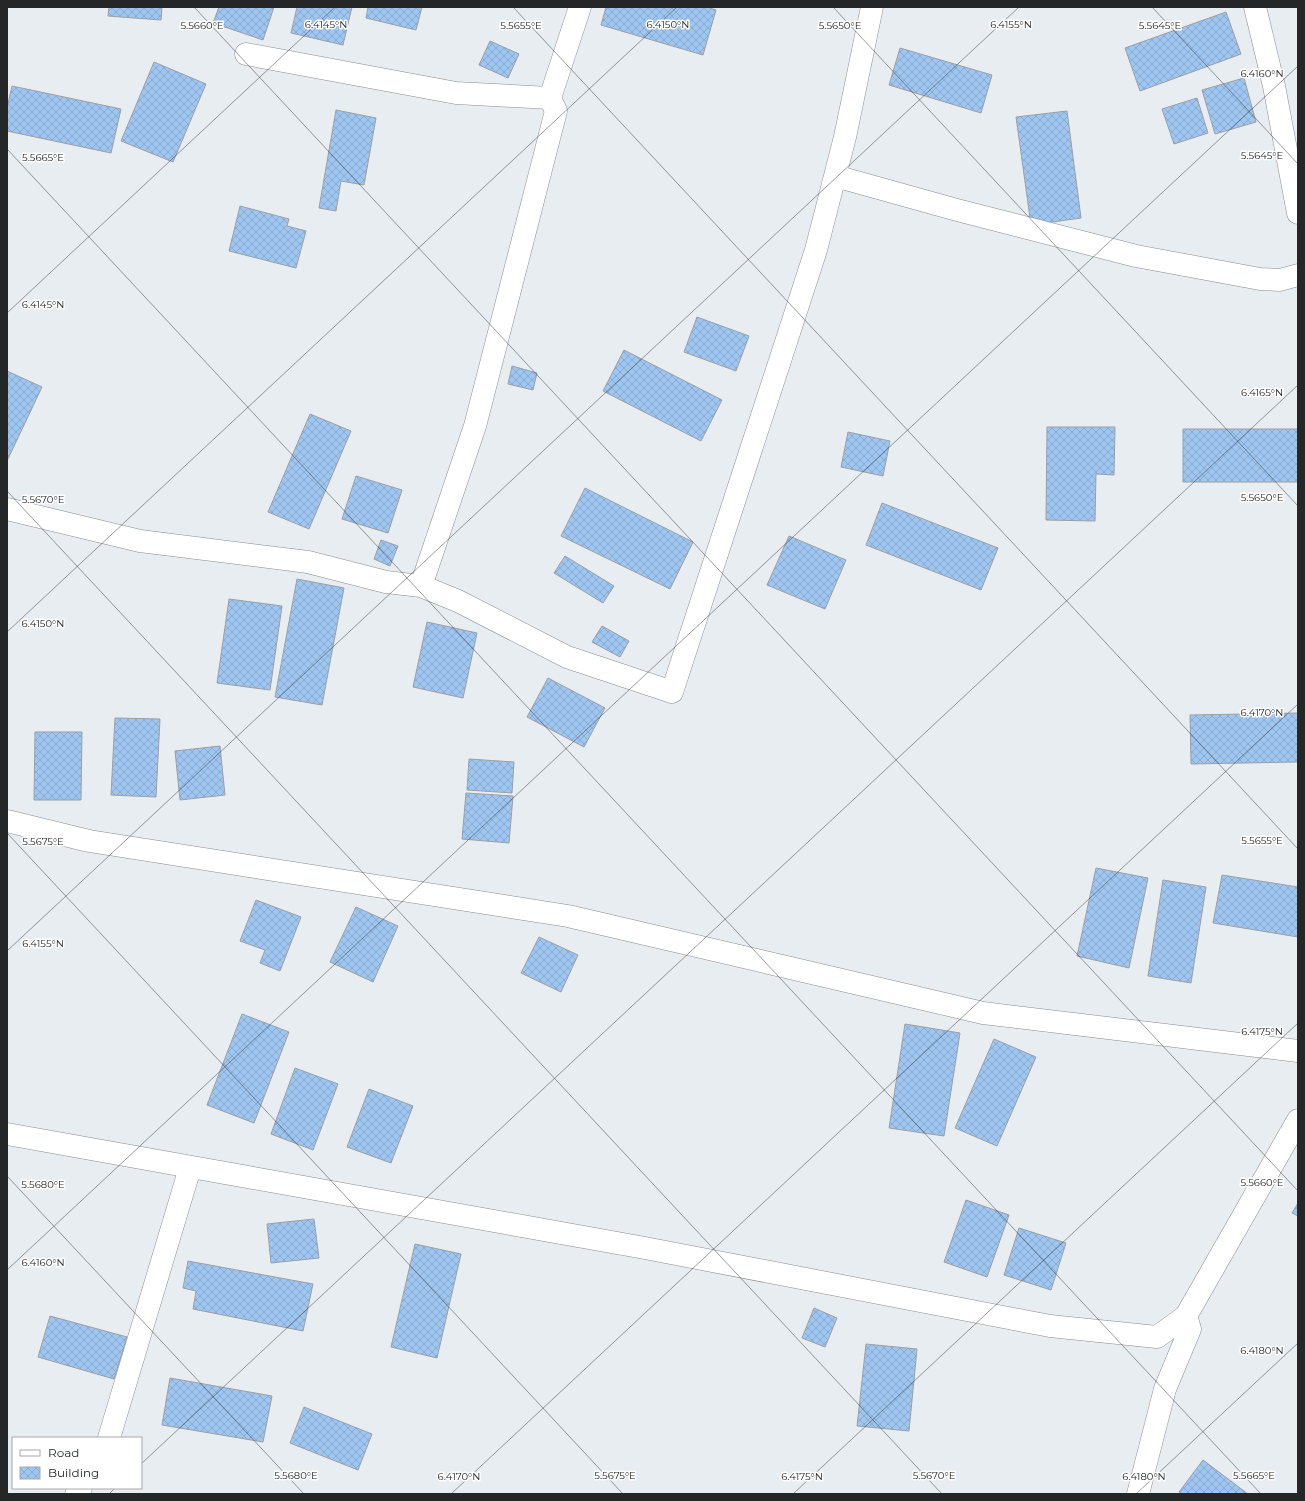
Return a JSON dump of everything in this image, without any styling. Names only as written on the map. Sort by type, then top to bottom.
[{"type":"street","points":[[421,586],[475,426],[556,111],[550,98],[580,7]]},
{"type":"street","points":[[7,509],[140,541],[308,562],[386,582],[421,586],[458,601],[567,657],[672,692],[816,250],[845,137],[872,7]]},
{"type":"street","points":[[1255,7],[1274,86],[1298,213]]},
{"type":"street","points":[[246,54],[456,92],[550,98]]},
{"type":"street","points":[[835,176],[957,210],[1136,256],[1260,279],[1280,280],[1298,275]]},
{"type":"street","points":[[7,821],[89,842],[568,916],[983,1013],[1298,1051]]},
{"type":"street","points":[[7,1134],[190,1168],[645,1248],[1050,1326],[1157,1337],[1186,1316],[1298,1120]]},
{"type":"street","points":[[109,1437],[190,1168]]},
{"type":"street","points":[[1138,1494],[1165,1389],[1190,1329],[1186,1316]]},
{"type":"building","points":[[109,7],[162,7],[161,20],[108,16]]},
{"type":"building","points":[[219,7],[274,7],[263,40],[213,23]]},
{"type":"building","points":[[297,7],[352,7],[343,45],[291,33]]},
{"type":"building","points":[[368,7],[422,7],[416,30],[366,18]]},
{"type":"building","points":[[606,7],[707,7],[716,10],[703,55],[601,25]]},
{"type":"building","points":[[1226,12],[1241,54],[1140,91],[1125,48]]},
{"type":"building","points":[[490,41],[519,54],[508,78],[479,65]]},
{"type":"building","points":[[900,48],[992,75],[981,113],[889,85]]},
{"type":"building","points":[[154,62],[206,84],[173,162],[121,141]]},
{"type":"building","points":[[1244,78],[1256,122],[1215,134],[1202,90]]},
{"type":"building","points":[[12,86],[121,109],[111,153],[7,131],[7,108]]},
{"type":"building","points":[[1197,98],[1208,133],[1174,144],[1162,109]]},
{"type":"building","points":[[336,110],[376,118],[364,185],[341,181],[336,211],[319,208]]},
{"type":"building","points":[[1067,111],[1081,218],[1031,225],[1016,117]]},
{"type":"building","points":[[240,206],[289,219],[287,226],[306,231],[296,268],[229,251]]},
{"type":"building","points":[[697,317],[749,336],[736,371],[684,352]]},
{"type":"building","points":[[624,350],[722,400],[701,441],[603,391]]},
{"type":"building","points":[[512,366],[537,373],[533,390],[508,384]]},
{"type":"building","points":[[7,371],[42,387],[7,461]]},
{"type":"building","points":[[310,414],[351,431],[309,529],[268,512]]},
{"type":"building","points":[[1047,427],[1115,427],[1114,475],[1096,474],[1095,521],[1046,520]]},
{"type":"building","points":[[1183,429],[1298,429],[1298,482],[1183,482]]},
{"type":"building","points":[[848,432],[890,441],[883,476],[841,467]]},
{"type":"building","points":[[356,476],[402,490],[388,533],[342,519]]},
{"type":"building","points":[[585,488],[693,542],[670,589],[561,536]]},
{"type":"building","points":[[882,503],[998,548],[981,590],[866,545]]},
{"type":"building","points":[[789,536],[846,560],[825,609],[767,585]]},
{"type":"building","points":[[381,540],[398,546],[390,566],[374,559]]},
{"type":"building","points":[[565,556],[614,586],[603,603],[554,573]]},
{"type":"building","points":[[297,579],[344,588],[322,705],[275,697]]},
{"type":"building","points":[[229,599],[282,606],[270,690],[217,683]]},
{"type":"building","points":[[427,622],[477,633],[463,698],[413,687]]},
{"type":"building","points":[[602,626],[629,641],[620,657],[592,642]]},
{"type":"building","points":[[548,678],[605,708],[584,747],[527,717]]},
{"type":"building","points":[[1298,713],[1298,762],[1191,764],[1190,715]]},
{"type":"building","points":[[115,718],[160,719],[156,797],[111,795]]},
{"type":"building","points":[[35,732],[82,732],[81,800],[34,800]]},
{"type":"building","points":[[220,746],[225,795],[180,800],[175,751]]},
{"type":"building","points":[[469,759],[514,762],[512,793],[467,790]]},
{"type":"building","points":[[466,793],[513,796],[509,843],[462,839]]},
{"type":"building","points":[[1096,868],[1148,878],[1129,968],[1077,956]]},
{"type":"building","points":[[1222,875],[1298,887],[1298,937],[1213,923]]},
{"type":"building","points":[[1163,880],[1206,887],[1191,983],[1148,976]]},
{"type":"building","points":[[256,900],[301,917],[280,971],[260,963],[265,950],[240,941]]},
{"type":"building","points":[[356,907],[398,926],[373,982],[330,962]]},
{"type":"building","points":[[539,937],[578,955],[561,992],[521,973]]},
{"type":"building","points":[[242,1014],[289,1032],[254,1123],[207,1105]]},
{"type":"building","points":[[905,1024],[960,1033],[944,1136],[889,1128]]},
{"type":"building","points":[[994,1039],[1036,1057],[997,1146],[955,1128]]},
{"type":"building","points":[[295,1068],[338,1084],[313,1150],[271,1134]]},
{"type":"building","points":[[369,1089],[413,1106],[391,1163],[347,1147]]},
{"type":"building","points":[[966,1200],[1009,1215],[987,1277],[944,1262]]},
{"type":"building","points":[[1298,1203],[1298,1216],[1292,1213]]},
{"type":"building","points":[[314,1219],[319,1258],[271,1263],[267,1224]]},
{"type":"building","points":[[1019,1228],[1066,1243],[1051,1290],[1004,1275]]},
{"type":"building","points":[[415,1244],[461,1254],[437,1358],[391,1347]]},
{"type":"building","points":[[188,1261],[313,1284],[303,1331],[193,1309],[196,1291],[183,1288]]},
{"type":"building","points":[[814,1308],[837,1318],[825,1347],[802,1338]]},
{"type":"building","points":[[50,1316],[127,1337],[114,1379],[38,1357]]},
{"type":"building","points":[[866,1344],[917,1349],[909,1431],[857,1426]]},
{"type":"building","points":[[170,1378],[272,1396],[263,1442],[162,1425]]},
{"type":"building","points":[[304,1407],[372,1434],[358,1470],[290,1443]]},
{"type":"building","points":[[1203,1460],[1248,1494],[1182,1494],[1179,1492]]}]
